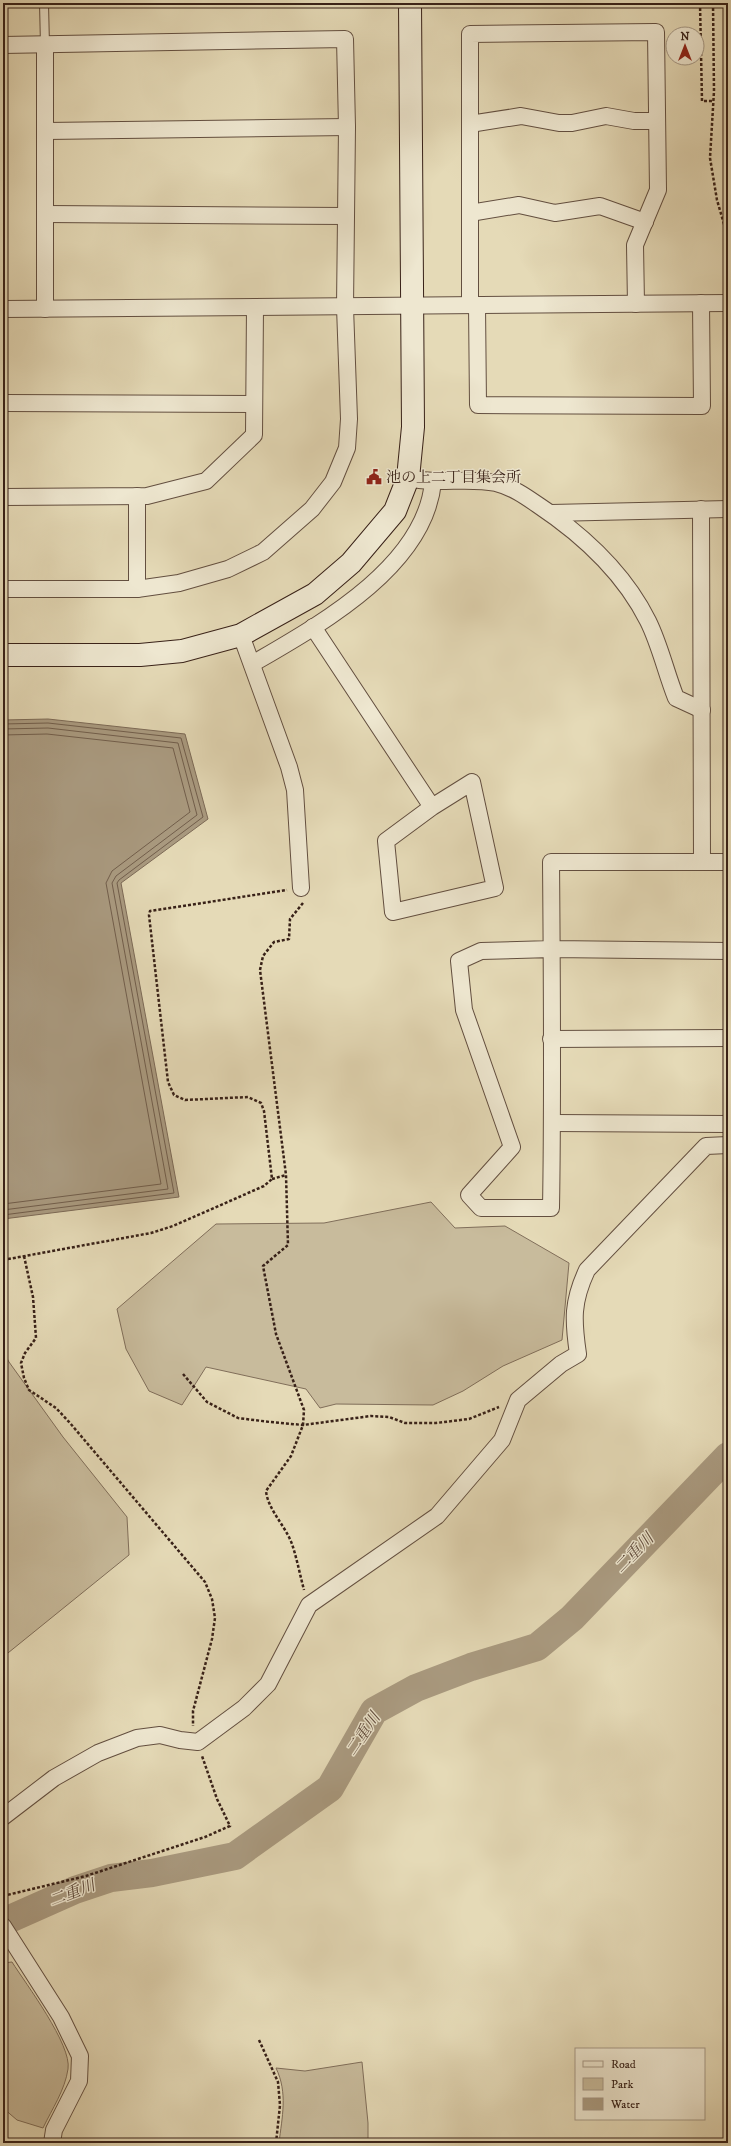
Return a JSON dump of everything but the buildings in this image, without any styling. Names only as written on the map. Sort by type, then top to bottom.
[{"type":"street","points":[[3,655],[140,655],[182,651],[241,635],[315,594],[351,563],[395,511],[408,478],[413,427],[410,3]]},
{"type":"street","points":[[636,304],[635,245],[658,190],[656,32],[470,34],[470,212],[478,404],[702,406],[701,303]]},
{"type":"street","points":[[3,45],[45,46],[345,39],[347,128],[346,307],[350,420],[347,448],[333,482],[312,509],[263,552],[228,569],[179,583],[137,588],[3,589]]},
{"type":"street","points":[[45,46],[45,309]]},
{"type":"street","points":[[470,124],[521,116],[559,123],[572,123],[606,116],[634,120],[657,120]]},
{"type":"street","points":[[46,131],[347,128]]},
{"type":"street","points":[[470,212],[519,205],[555,212],[600,206],[644,222]]},
{"type":"street","points":[[46,214],[346,216]]},
{"type":"street","points":[[3,309],[728,303]]},
{"type":"street","points":[[3,497],[147,496],[206,481],[254,436],[255,307]]},
{"type":"street","points":[[3,404],[254,404]]},
{"type":"street","points":[[408,478],[433,482],[448,480],[495,483],[514,489],[551,513],[596,551],[624,582],[648,622],[676,698],[702,710]]},
{"type":"street","points":[[252,664],[313,627],[362,591],[388,569],[414,538],[432,497],[433,482]]},
{"type":"street","points":[[137,496],[137,588]]},
{"type":"street","points":[[701,509],[702,862]]},
{"type":"street","points":[[551,513],[728,509]]},
{"type":"street","points":[[313,627],[432,807]]},
{"type":"street","points":[[241,635],[289,767],[295,790],[301,888]]},
{"type":"street","points":[[472,782],[495,888],[393,912],[386,841],[432,807],[472,782]]},
{"type":"street","points":[[728,862],[552,862],[552,949],[552,1039],[553,1123],[552,1208],[481,1208],[469,1195],[512,1147],[464,1010],[459,961],[481,951],[552,949],[728,951]]},
{"type":"street","points":[[552,1039],[728,1038]]},
{"type":"street","points":[[553,1123],[728,1124]]},
{"type":"street","points":[[3,1817],[54,1778],[98,1753],[137,1738],[160,1735],[180,1740],[198,1742],[244,1708],[268,1684],[309,1605],[437,1516],[502,1440],[518,1400],[560,1364],[578,1354],[574,1321],[577,1291],[587,1270],[706,1146],[728,1145]]},
{"type":"street","points":[[3,1926],[61,2017],[80,2056],[79,2081],[56,2124],[52,2143]]},
{"type":"lane","points":[[44,3],[45,46]]},
{"type":"path","points":[[700,3],[702,101],[713,102]]},
{"type":"path","points":[[713,3],[713,102],[710,158],[717,200],[728,238]]},
{"type":"path","points":[[272,1179],[264,1111],[261,1103],[248,1097],[185,1100],[174,1095],[168,1082],[149,915],[150,911],[301,888],[304,893],[305,901],[290,919],[289,939],[274,942],[263,956],[260,970],[286,1175],[289,1224],[288,1245],[262,1266],[276,1334],[304,1410],[304,1425],[291,1456],[266,1490],[267,1500],[281,1521],[292,1544],[309,1605]]},
{"type":"path","points":[[3,1260],[151,1232],[173,1226],[264,1186],[272,1179],[286,1175]]},
{"type":"path","points":[[3,1896],[86,1876],[205,1837],[230,1826],[216,1800],[192,1724],[193,1711],[212,1639],[215,1618],[212,1599],[205,1582],[70,1423],[56,1408],[29,1390],[24,1378],[21,1363],[25,1353],[36,1338],[33,1297],[24,1256]]},
{"type":"path","points":[[183,1374],[207,1402],[238,1418],[304,1425],[371,1416],[389,1417],[405,1423],[436,1423],[469,1419],[518,1400]]},
{"type":"path","points":[[258,2040],[278,2082],[280,2105],[276,2143]]},
{"type":"green space","points":[[431,1202],[455,1228],[505,1226],[569,1263],[562,1340],[503,1366],[463,1391],[433,1405],[336,1404],[320,1408],[306,1389],[206,1367],[182,1405],[149,1391],[126,1349],[117,1309],[216,1224],[324,1223]]},
{"type":"green space","points":[[3,1351],[9,1362],[63,1437],[127,1517],[129,1555],[3,1657]]},
{"type":"green space","points":[[12,1962],[56,2030],[67,2058],[68,2069],[64,2084],[43,2128],[17,2120],[3,2108],[3,1963]]},
{"type":"green space","points":[[362,2062],[368,2123],[368,2143],[279,2143],[283,2114],[283,2096],[280,2077],[276,2068],[305,2071]]},
{"type":"water","points":[[48,719],[185,734],[208,819],[121,883],[179,1197],[3,1219],[3,720]]},
{"type":"waterway","name":"二重川","points":[[3,1922],[75,1890],[111,1878],[152,1873],[235,1856],[330,1788],[374,1711],[416,1688],[471,1667],[537,1647],[572,1618],[728,1456]]},
{"type":"place","name":"池の上二丁目集会所","points":[[374,477]]}]
